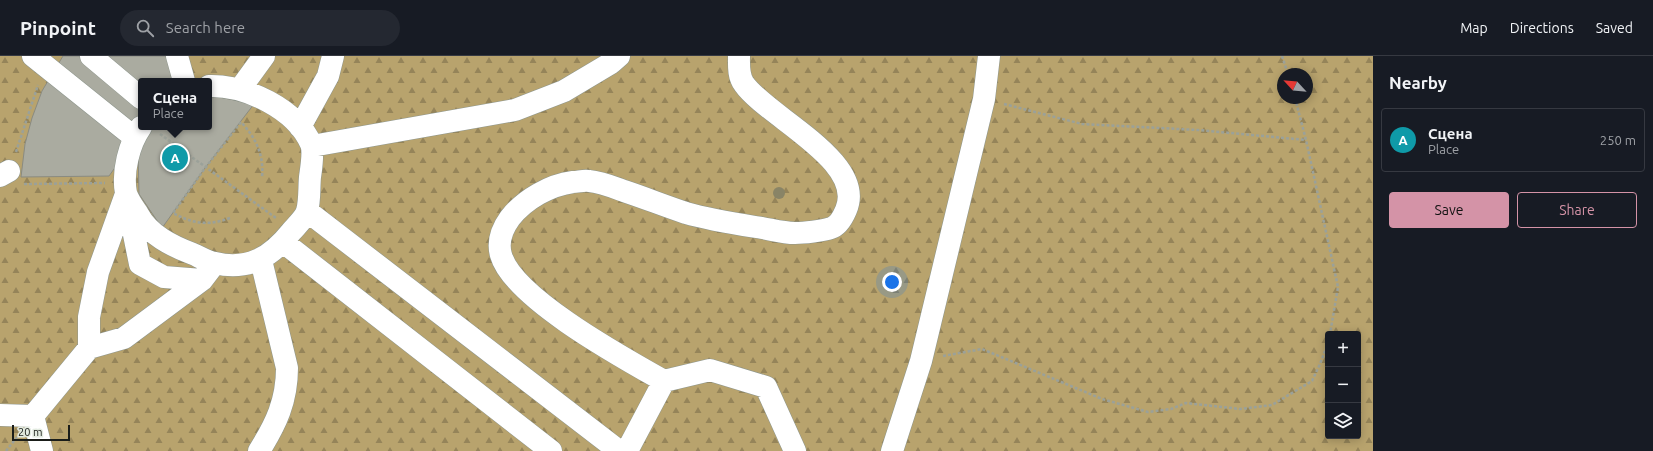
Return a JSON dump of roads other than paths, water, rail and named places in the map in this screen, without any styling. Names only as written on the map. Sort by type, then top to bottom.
[{"type":"lane","points":[[90,56],[138,96]]},
{"type":"lane","points":[[177,56],[183,78]]},
{"type":"lane","points":[[240,89],[264,56]]},
{"type":"lane","points":[[300,127],[328,76],[333,56]]},
{"type":"lane","points":[[312,146],[515,110],[564,91],[611,63],[619,56]]},
{"type":"lane","points":[[739,56],[739,74],[743,83],[754,94],[816,144],[842,173],[848,191],[848,207],[842,219],[833,228],[795,233],[740,225],[687,213],[604,183],[587,180],[554,186],[527,202],[514,213],[504,227],[499,240],[501,256],[509,270],[526,290],[547,308],[623,357],[664,381],[710,370],[766,386],[795,451]]},
{"type":"lane","points":[[892,451],[921,361],[984,99],[989,56]]},
{"type":"lane","points":[[39,60],[138,128]]},
{"type":"lane","points":[[144,132],[128,160],[126,189],[140,264],[164,277],[209,272],[261,260],[287,236],[307,211],[312,146],[300,127],[286,114],[263,98],[240,89],[220,85],[212,86]]},
{"type":"lane","points":[[126,189],[140,218],[150,230],[181,250],[209,272]]},
{"type":"lane","points":[[89,348],[89,317],[98,272],[126,189]]},
{"type":"lane","points":[[307,211],[619,451]]},
{"type":"lane","points":[[287,236],[551,451]]},
{"type":"lane","points":[[259,451],[272,431],[283,402],[287,386],[287,368],[261,260]]},
{"type":"lane","points":[[33,416],[89,348],[124,338],[209,272]]},
{"type":"lane","points":[[628,451],[664,381]]},
{"type":"lane","points":[[0,415],[33,416]]},
{"type":"lane","points":[[33,416],[42,451]]},
{"type":"place","name":"Сцена","points":[[175,158]]}]
